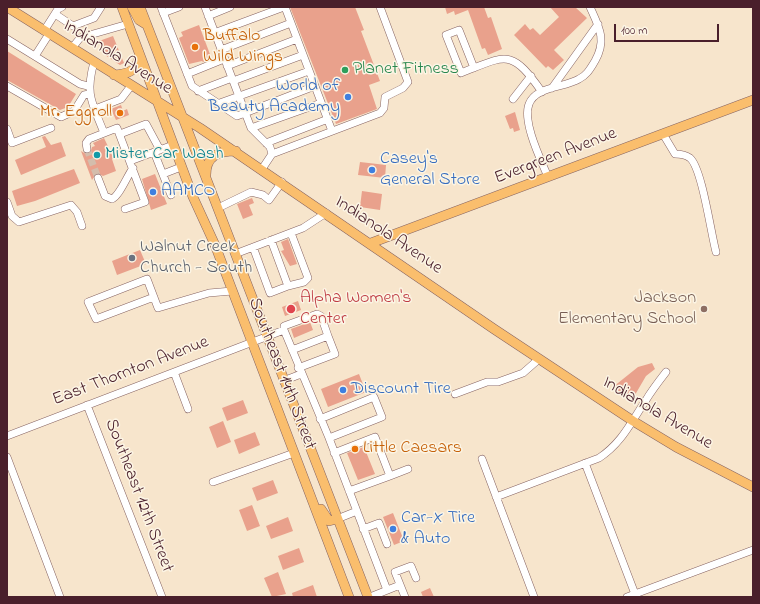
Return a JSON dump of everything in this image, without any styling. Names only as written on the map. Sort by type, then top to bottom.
[{"type":"main road","name":"Indianola Avenue","points":[[7,7],[282,182],[539,359],[633,420],[676,447],[753,486]]},
{"type":"main road","name":"Southeast 14th Street","points":[[122,7],[181,167],[252,342],[349,597]]},
{"type":"main road","points":[[132,7],[139,20],[147,25]]},
{"type":"main road","name":"Southeast 14th Street","points":[[140,7],[283,381],[369,597]]},
{"type":"main road","points":[[114,75],[124,74],[133,70],[138,62],[139,52]]},
{"type":"main road","name":"Evergreen Avenue","points":[[371,243],[753,100]]},
{"type":"main road","points":[[206,177],[207,164],[213,156],[222,152],[236,152]]},
{"type":"main road","points":[[300,467],[307,474],[326,520],[331,521],[337,519]]},
{"type":"street","points":[[35,56],[57,9],[73,26],[94,18],[101,7]]},
{"type":"street","points":[[179,7],[162,10],[192,86],[237,116],[315,86]]},
{"type":"street","points":[[204,7],[251,128],[266,142],[270,147],[272,154]]},
{"type":"street","points":[[208,16],[230,7]]},
{"type":"street","points":[[214,33],[284,7],[332,131]]},
{"type":"street","points":[[262,169],[272,154],[380,113],[384,108],[385,97],[403,88],[408,82],[380,7]]},
{"type":"street","points":[[548,177],[530,128],[527,116],[528,106],[532,98],[542,92],[578,80],[588,72],[601,48],[601,37],[598,24],[590,7]]},
{"type":"street","points":[[221,50],[291,23]]},
{"type":"street","points":[[72,48],[80,38],[128,24]]},
{"type":"street","points":[[552,88],[598,24]]},
{"type":"street","points":[[474,68],[459,30],[446,35],[461,73],[503,59],[510,59],[517,62],[531,76],[542,92]]},
{"type":"street","points":[[7,39],[80,84],[88,86]]},
{"type":"street","points":[[187,74],[297,39]]},
{"type":"street","points":[[198,91],[303,55]]},
{"type":"street","points":[[94,62],[88,86],[89,94],[104,133]]},
{"type":"street","points":[[217,104],[309,71]]},
{"type":"street","points":[[513,99],[531,76]]},
{"type":"street","points":[[7,86],[61,117],[74,111],[84,95],[89,94]]},
{"type":"street","points":[[95,109],[121,99],[131,86]]},
{"type":"street","points":[[251,128],[321,103]]},
{"type":"street","points":[[266,142],[328,119]]},
{"type":"street","points":[[120,134],[146,124],[157,151],[163,174],[171,195]]},
{"type":"street","points":[[7,129],[12,143],[51,128]]},
{"type":"street","points":[[87,149],[87,140],[117,128],[145,202],[125,209]]},
{"type":"street","points":[[663,134],[675,154],[684,155],[691,158],[697,168],[716,252]]},
{"type":"street","points":[[98,178],[103,192],[108,198],[116,197],[131,167],[157,151],[173,145]]},
{"type":"street","points":[[163,174],[181,167]]},
{"type":"street","points":[[218,208],[251,192],[263,195],[269,200],[282,182]]},
{"type":"street","points":[[7,202],[12,216],[19,222],[71,205],[77,212],[82,226]]},
{"type":"street","points":[[235,254],[303,228],[326,213]]},
{"type":"street","points":[[253,247],[270,293],[304,282],[308,278],[291,233]]},
{"type":"street","points":[[270,240],[288,286]]},
{"type":"street","points":[[154,297],[96,319],[88,302],[147,279],[154,297],[158,308],[209,294],[232,291]]},
{"type":"street","name":"East Thornton Avenue","points":[[7,436],[284,330],[284,326],[317,314],[321,316],[328,336]]},
{"type":"street","points":[[284,330],[329,438],[364,529],[385,593]]},
{"type":"street","points":[[283,381],[335,354],[328,336],[292,350]]},
{"type":"street","points":[[455,394],[487,382],[498,382],[523,373],[539,359]]},
{"type":"street","points":[[174,372],[188,409]]},
{"type":"street","points":[[496,497],[599,458],[616,446],[646,398],[666,372]]},
{"type":"street","points":[[320,419],[374,397],[382,417],[329,438]]},
{"type":"street","name":"Southeast 12th Street","points":[[87,405],[162,597]]},
{"type":"street","points":[[334,453],[375,438],[390,476]]},
{"type":"street","points":[[213,482],[294,453]]},
{"type":"street","points":[[7,457],[60,597]]},
{"type":"street","points":[[482,459],[534,597]]},
{"type":"street","points":[[585,463],[635,594]]},
{"type":"street","points":[[349,491],[408,469]]},
{"type":"street","points":[[337,519],[357,512]]},
{"type":"street","points":[[364,529],[379,523],[387,544]]},
{"type":"street","points":[[627,597],[635,594],[645,594],[753,550]]},
{"type":"street","points":[[405,597],[395,572],[411,566],[416,578]]},
{"type":"street","points":[[369,597],[385,593],[400,585]]},
{"type":"building","points":[[290,7],[355,7],[364,30],[361,31],[380,81],[369,85],[377,109],[336,124]]},
{"type":"building","points":[[445,7],[484,7],[488,18],[491,17],[502,49],[488,55],[485,48],[482,49],[468,10],[455,15],[454,11],[447,14]]},
{"type":"building","points":[[550,7],[575,7],[587,18],[554,50],[564,60],[553,70],[548,66],[546,68],[514,35],[525,24],[530,30],[533,28],[540,35],[559,17]]},
{"type":"building","name":"Buffalo Wild Wings","points":[[199,25],[211,57],[203,62],[189,64],[179,38],[183,36],[181,32]]},
{"type":"building","points":[[113,36],[124,63],[120,65],[105,55],[99,41]]},
{"type":"building","points":[[7,51],[76,94],[68,107],[60,110],[7,80]]},
{"type":"building","name":"Mr. Eggroll","points":[[121,105],[123,111],[127,109],[129,115],[116,120],[111,109]]},
{"type":"building","points":[[515,112],[520,130],[514,132],[513,128],[510,129],[505,116]]},
{"type":"building","points":[[45,136],[51,145],[61,142],[66,156],[21,175],[15,160],[46,147],[42,137]]},
{"type":"building","name":"Mister Car Wash","points":[[104,138],[114,159],[112,159],[116,171],[103,176],[97,173],[92,180],[81,151],[86,154],[90,153],[92,147],[95,146],[93,143]]},
{"type":"building","name":"Casey's General Store","points":[[360,162],[386,165],[385,178],[358,175]]},
{"type":"building","points":[[74,169],[80,183],[35,201],[17,206],[12,191]]},
{"type":"building","name":"AAMCO","points":[[155,174],[167,204],[151,210],[142,179]]},
{"type":"building","name":"Casey's General Store","points":[[362,191],[382,194],[380,210],[360,207]]},
{"type":"building","points":[[252,198],[254,203],[249,205],[253,215],[243,219],[237,204]]},
{"type":"building","points":[[288,239],[297,264],[290,266],[281,251],[284,250],[281,242]]},
{"type":"building","name":"Walnut Creek Church - South","points":[[140,250],[146,264],[117,275],[112,261]]},
{"type":"building","name":"Alpha Women's Center","points":[[298,301],[301,310],[285,316],[282,307]]},
{"type":"building","points":[[310,322],[313,330],[294,338],[291,329]]},
{"type":"building","points":[[652,363],[655,369],[646,376],[632,400],[613,387],[638,367]]},
{"type":"building","name":"Discount Tire","points":[[359,374],[366,392],[328,407],[321,389]]},
{"type":"building","points":[[243,400],[248,413],[227,421],[222,408]]},
{"type":"building","points":[[223,421],[231,442],[217,448],[209,427]]},
{"type":"building","points":[[255,432],[260,445],[239,454],[234,440]]},
{"type":"building","points":[[364,447],[375,474],[358,480],[347,453]]},
{"type":"building","points":[[273,480],[278,493],[257,501],[252,488]]},
{"type":"building","points":[[252,505],[260,526],[247,531],[239,510]]},
{"type":"building","name":"Car-X Tire & Auto","points":[[393,513],[404,541],[394,545],[383,517]]},
{"type":"building","points":[[288,517],[293,531],[271,539],[266,526]]},
{"type":"building","points":[[299,548],[304,562],[283,570],[278,556]]},
{"type":"building","points":[[278,572],[286,594],[272,597],[264,578]]},
{"type":"building","points":[[313,585],[317,597],[293,597],[292,593]]},
{"type":"building","points":[[430,588],[434,597],[423,597],[421,592]]},
{"type":"tunnel","points":[[87,149],[98,178]]},
{"type":"place","name":"Buffalo Wild Wings","points":[[195,47]]},
{"type":"place","name":"Planet Fitness","points":[[345,70]]},
{"type":"place","name":"World of Beauty Academy","points":[[348,97]]},
{"type":"place","name":"Mr. Eggroll","points":[[120,113]]},
{"type":"place","name":"Mister Car Wash","points":[[97,155]]},
{"type":"place","name":"Casey's General Store","points":[[372,170]]},
{"type":"place","name":"AAMCO","points":[[153,192]]},
{"type":"place","name":"Walnut Creek Church - South","points":[[132,258]]},
{"type":"place","name":"Alpha Women's Center","points":[[291,309]]},
{"type":"place","name":"Jackson Elementary School","points":[[704,309]]},
{"type":"place","name":"Discount Tire","points":[[343,390]]},
{"type":"place","name":"Little Caesars","points":[[355,449]]},
{"type":"place","name":"Car-X Tire & Auto","points":[[393,529]]}]
